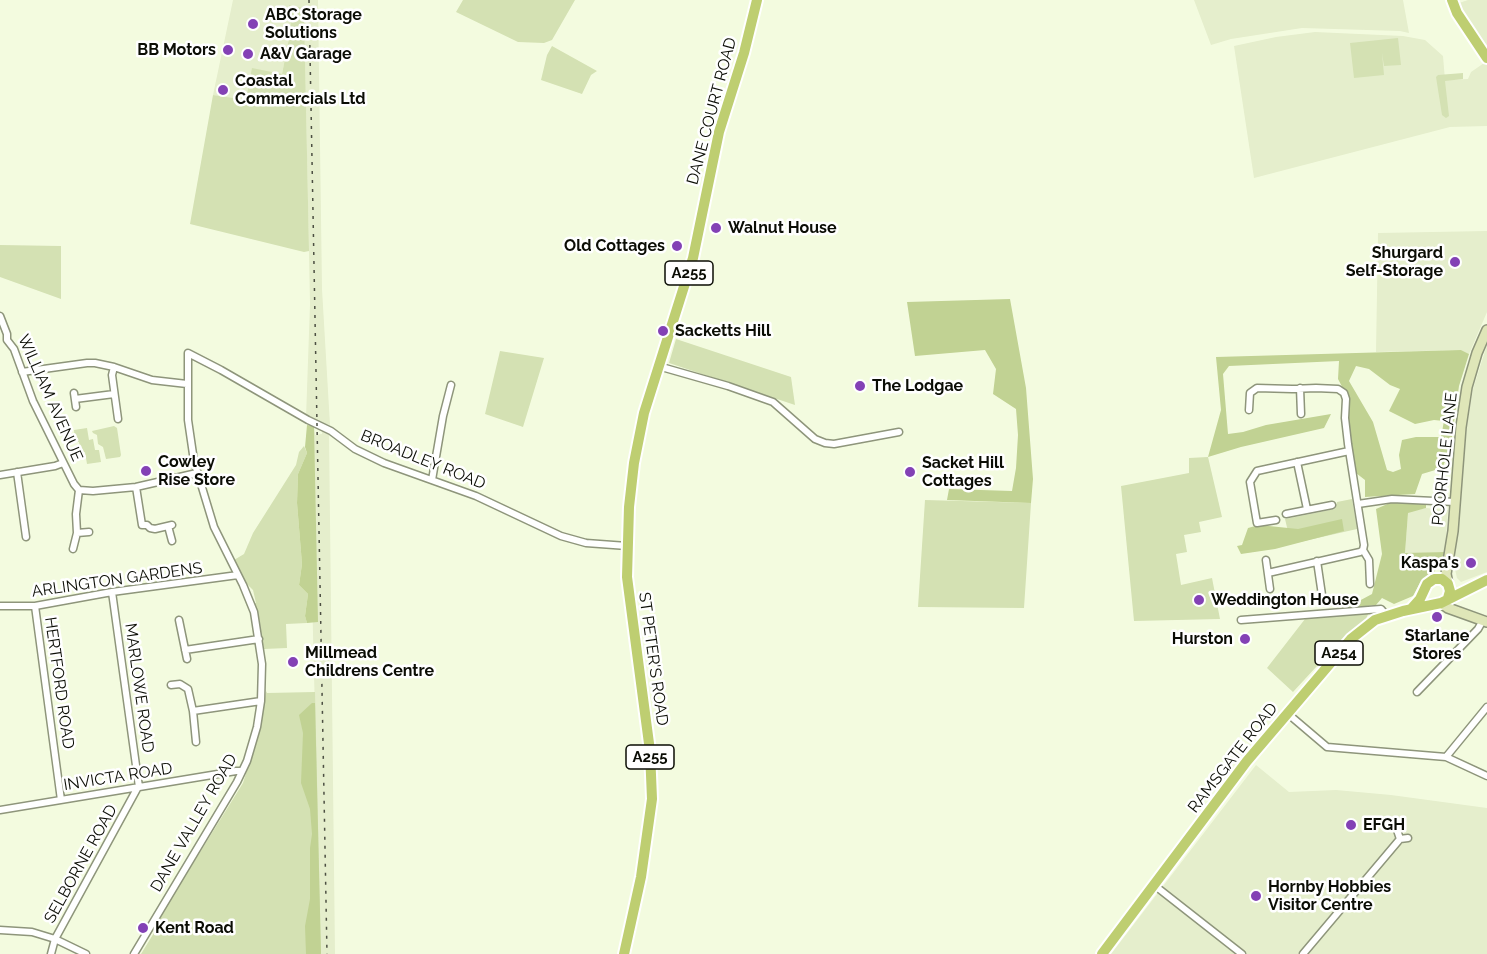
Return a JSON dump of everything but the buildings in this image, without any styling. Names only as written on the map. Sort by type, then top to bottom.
[{"type":"main road","name":"DANE COURT ROAD","points":[[627,546],[634,463],[644,413],[693,258],[719,132],[744,53],[757,0]]},
{"type":"main road","points":[[1452,0],[1457,13],[1487,58]]},
{"type":"main road","name":"ST PETER'S ROAD","points":[[624,954],[641,877],[652,799],[650,752],[627,577],[627,546]]},
{"type":"main road","points":[[1411,609],[1420,599],[1426,588],[1434,579],[1442,579],[1445,595],[1426,596],[1426,588]]},
{"type":"main road","name":"A254","points":[[1445,595],[1462,591],[1487,580]]},
{"type":"main road","name":"RAMSGATE ROAD","points":[[1102,954],[1247,761],[1351,639],[1375,620],[1445,595]]},
{"type":"street","name":"WILLIAM AVENUE","points":[[0,316],[7,334],[4,340],[14,349],[33,401],[63,463],[79,490]]},
{"type":"street","name":"POORHOLE LANE","points":[[1445,595],[1467,387],[1477,353],[1487,330]]},
{"type":"street","name":"DANE VALLEY ROAD","points":[[134,954],[237,782],[247,761],[257,727],[261,701],[262,664],[250,601],[214,527],[197,473],[189,428],[188,353]]},
{"type":"street","name":"BROADLEY ROAD","points":[[188,353],[331,431],[355,449],[384,463],[476,496],[561,536],[586,543],[627,546]]},
{"type":"street","points":[[22,372],[87,363],[114,367],[152,380],[187,384]]},
{"type":"street","points":[[658,366],[728,386],[773,402],[815,440],[825,443],[834,444],[899,432]]},
{"type":"street","points":[[114,367],[112,375],[118,419]]},
{"type":"street","points":[[432,480],[451,385]]},
{"type":"street","points":[[1249,411],[1250,395],[1257,388],[1338,389],[1344,393],[1349,451],[1363,550],[1369,560],[1370,584]]},
{"type":"street","points":[[1300,388],[1300,414]]},
{"type":"street","points":[[75,400],[114,394]]},
{"type":"street","points":[[1276,520],[1257,523],[1250,482],[1257,471],[1349,451]]},
{"type":"street","points":[[1297,462],[1307,509]]},
{"type":"street","points":[[0,475],[63,463]]},
{"type":"street","points":[[17,472],[26,537]]},
{"type":"street","points":[[73,549],[77,533],[76,514],[79,490],[136,487],[197,473]]},
{"type":"street","points":[[136,487],[142,525],[155,529],[170,526],[172,541]]},
{"type":"street","points":[[1358,504],[1392,499],[1455,502]]},
{"type":"street","points":[[1286,514],[1332,505]]},
{"type":"street","points":[[77,533],[89,532]]},
{"type":"street","points":[[1268,573],[1363,550]]},
{"type":"street","name":"POORHOLE LANE","points":[[1434,579],[1448,558]]},
{"type":"street","points":[[1266,560],[1270,589]]},
{"type":"street","points":[[1317,561],[1322,595]]},
{"type":"street","name":"ARLINGTON GARDENS","points":[[0,606],[35,606],[112,592],[238,575]]},
{"type":"street","points":[[1311,586],[1321,585]]},
{"type":"street","name":"MARLOWE ROAD","points":[[112,592],[138,787]]},
{"type":"street","points":[[1418,692],[1485,621],[1448,608],[1445,595]]},
{"type":"street","name":"HERTFORD ROAD","points":[[35,606],[62,800]]},
{"type":"street","points":[[1241,620],[1381,609],[1387,616]]},
{"type":"street","points":[[179,620],[187,658]]},
{"type":"street","points":[[185,650],[259,639]]},
{"type":"street","points":[[171,685],[185,685],[188,688],[194,711],[196,742]]},
{"type":"street","points":[[194,711],[261,701]]},
{"type":"street","points":[[1446,757],[1487,707]]},
{"type":"street","points":[[1287,714],[1327,747],[1446,757],[1487,776]]},
{"type":"street","name":"INVICTA ROAD","points":[[0,810],[241,771]]},
{"type":"street","name":"SELBORNE ROAD","points":[[51,954],[55,939],[138,787]]},
{"type":"street","points":[[1397,830],[1400,839]]},
{"type":"street","points":[[1303,954],[1400,839],[1408,838]]},
{"type":"street","points":[[1154,885],[1242,954]]},
{"type":"street","points":[[0,930],[32,932],[55,939],[86,954]]},
{"type":"shaded area","points":[[233,0],[318,0],[322,289],[330,425],[306,418],[310,304],[304,8],[289,5],[291,28],[282,74],[246,101],[213,95]]},
{"type":"shaded area","points":[[463,0],[575,0],[552,40],[544,43],[518,42],[456,12]]},
{"type":"shaded area","points":[[1194,0],[1403,0],[1409,33],[1302,28],[1231,39],[1211,45]]},
{"type":"shaded area","points":[[1468,0],[1487,0],[1487,47],[1459,3]]},
{"type":"shaded area","points":[[289,5],[304,8],[309,251],[304,252],[190,224],[213,95],[246,100],[252,68],[282,74],[291,28]]},
{"type":"shaded area","points":[[1315,32],[1403,36],[1425,40],[1443,56],[1445,80],[1468,79],[1471,72],[1487,61],[1487,126],[1450,127],[1254,178],[1234,46]]},
{"type":"shaded area","points":[[1398,38],[1401,65],[1384,66],[1382,53],[1384,75],[1354,78],[1350,43]]},
{"type":"shaded area","points":[[552,46],[597,71],[591,75],[582,94],[541,80],[547,55]]},
{"type":"shaded area","points":[[1463,73],[1463,79],[1445,81],[1449,116],[1446,118],[1442,115],[1436,77]]},
{"type":"shaded area","points":[[1487,231],[1487,312],[1469,354],[1461,350],[1376,352],[1378,233]]},
{"type":"shaded area","points":[[0,245],[61,246],[61,299],[0,277]]},
{"type":"shaded area","points":[[676,339],[791,377],[795,405],[669,363]]},
{"type":"shaded area","points":[[1487,345],[1487,572],[1461,582],[1457,578],[1454,565],[1467,426],[1473,389]]},
{"type":"shaded area","points":[[500,351],[544,358],[523,427],[485,414]]},
{"type":"shaded area","points":[[114,426],[117,428],[121,455],[106,459],[103,447],[98,444],[97,435],[92,431]]},
{"type":"shaded area","points":[[314,426],[315,435],[322,434],[322,430],[329,433],[335,954],[321,954],[309,473]]},
{"type":"shaded area","points":[[87,428],[89,440],[93,439],[95,450],[99,450],[101,462],[87,464],[85,452],[81,453],[79,442],[75,442],[74,430]]},
{"type":"shaded area","points":[[304,446],[307,453],[298,474],[297,503],[302,564],[299,585],[308,594],[305,616],[307,623],[286,624],[287,648],[264,649],[253,590],[246,583],[234,560],[244,554],[253,533],[296,465],[299,452]]},
{"type":"shaded area","points":[[1208,457],[1222,517],[1199,522],[1201,532],[1184,535],[1187,552],[1176,554],[1181,585],[1212,578],[1220,619],[1134,621],[1121,486],[1189,473],[1189,458]]},
{"type":"shaded area","points":[[1352,499],[1357,529],[1291,544],[1285,519],[1335,509],[1337,502]]},
{"type":"shaded area","points":[[925,500],[1031,503],[1024,608],[918,607]]},
{"type":"shaded area","points":[[1426,508],[1448,510],[1445,552],[1405,554],[1408,512]]},
{"type":"shaded area","points":[[1369,612],[1366,619],[1340,641],[1293,692],[1267,668],[1305,619]]},
{"type":"shaded area","points":[[266,691],[267,693],[315,692],[321,954],[141,954],[157,928],[161,915],[243,783],[259,731]]},
{"type":"shaded area","points":[[1256,765],[1289,792],[1336,790],[1487,808],[1487,954],[1111,954]]},
{"type":"green space","points":[[1010,299],[1026,388],[1033,479],[1031,503],[947,500],[949,489],[1012,491],[1018,435],[1016,409],[993,394],[996,369],[985,350],[915,356],[907,302]]},
{"type":"green space","points":[[1461,350],[1469,354],[1459,386],[1450,451],[1442,468],[1422,474],[1415,494],[1365,497],[1365,480],[1356,473],[1347,423],[1349,400],[1338,379],[1339,361],[1229,366],[1223,374],[1228,434],[1331,414],[1324,428],[1208,457],[1221,410],[1216,357]],"holes":[[[1356,366],[1369,369],[1390,385],[1400,389],[1389,411],[1415,424],[1434,420],[1444,421],[1441,437],[1416,437],[1402,440],[1399,455],[1401,469],[1393,472],[1387,470],[1373,422],[1349,381]]]},
{"type":"green space","points":[[307,425],[314,426],[318,622],[307,623],[305,616],[308,594],[299,585],[302,564],[297,503],[298,474],[307,453],[305,447]]},
{"type":"green space","points":[[1392,502],[1426,504],[1426,508],[1408,513],[1405,553],[1445,552],[1435,571],[1420,583],[1413,596],[1394,604],[1382,598],[1376,605],[1346,608],[1372,594],[1382,554],[1376,509]]},
{"type":"green space","points":[[1342,519],[1344,531],[1275,549],[1241,554],[1237,546],[1242,545],[1248,528],[1259,525],[1298,529]]},
{"type":"green space","points":[[315,703],[321,954],[306,954],[305,926],[310,899],[312,834],[310,809],[301,783],[303,733],[299,715]]},
{"type":"railway","points":[[309,0],[327,954]]},
{"type":"place","name":"ABC Storage Solutions","points":[[253,24]]},
{"type":"place","name":"BB Motors","points":[[228,50]]},
{"type":"place","name":"A&V Garage","points":[[248,54]]},
{"type":"place","name":"Coastal Commercials Ltd","points":[[223,90]]},
{"type":"place","name":"Walnut House","points":[[716,228]]},
{"type":"place","name":"Old Cottages","points":[[677,246]]},
{"type":"place","name":"Shurgard Self-Storage","points":[[1455,262]]},
{"type":"place","name":"Sacketts Hill","points":[[663,331]]},
{"type":"place","name":"The Lodgae","points":[[860,386]]},
{"type":"place","name":"Cowley Rise Store","points":[[146,471]]},
{"type":"place","name":"Sacket Hill Cottages","points":[[910,472]]},
{"type":"place","name":"Kaspa's","points":[[1471,563]]},
{"type":"place","name":"Weddington House","points":[[1199,600]]},
{"type":"place","name":"Starlane Stores","points":[[1437,617]]},
{"type":"place","name":"Hurston","points":[[1245,639]]},
{"type":"place","name":"Millmead Childrens Centre","points":[[293,662]]},
{"type":"place","name":"EFGH","points":[[1351,825]]},
{"type":"place","name":"Hornby Hobbies Visitor Centre","points":[[1256,896]]},
{"type":"place","name":"Kent Road","points":[[143,928]]}]
